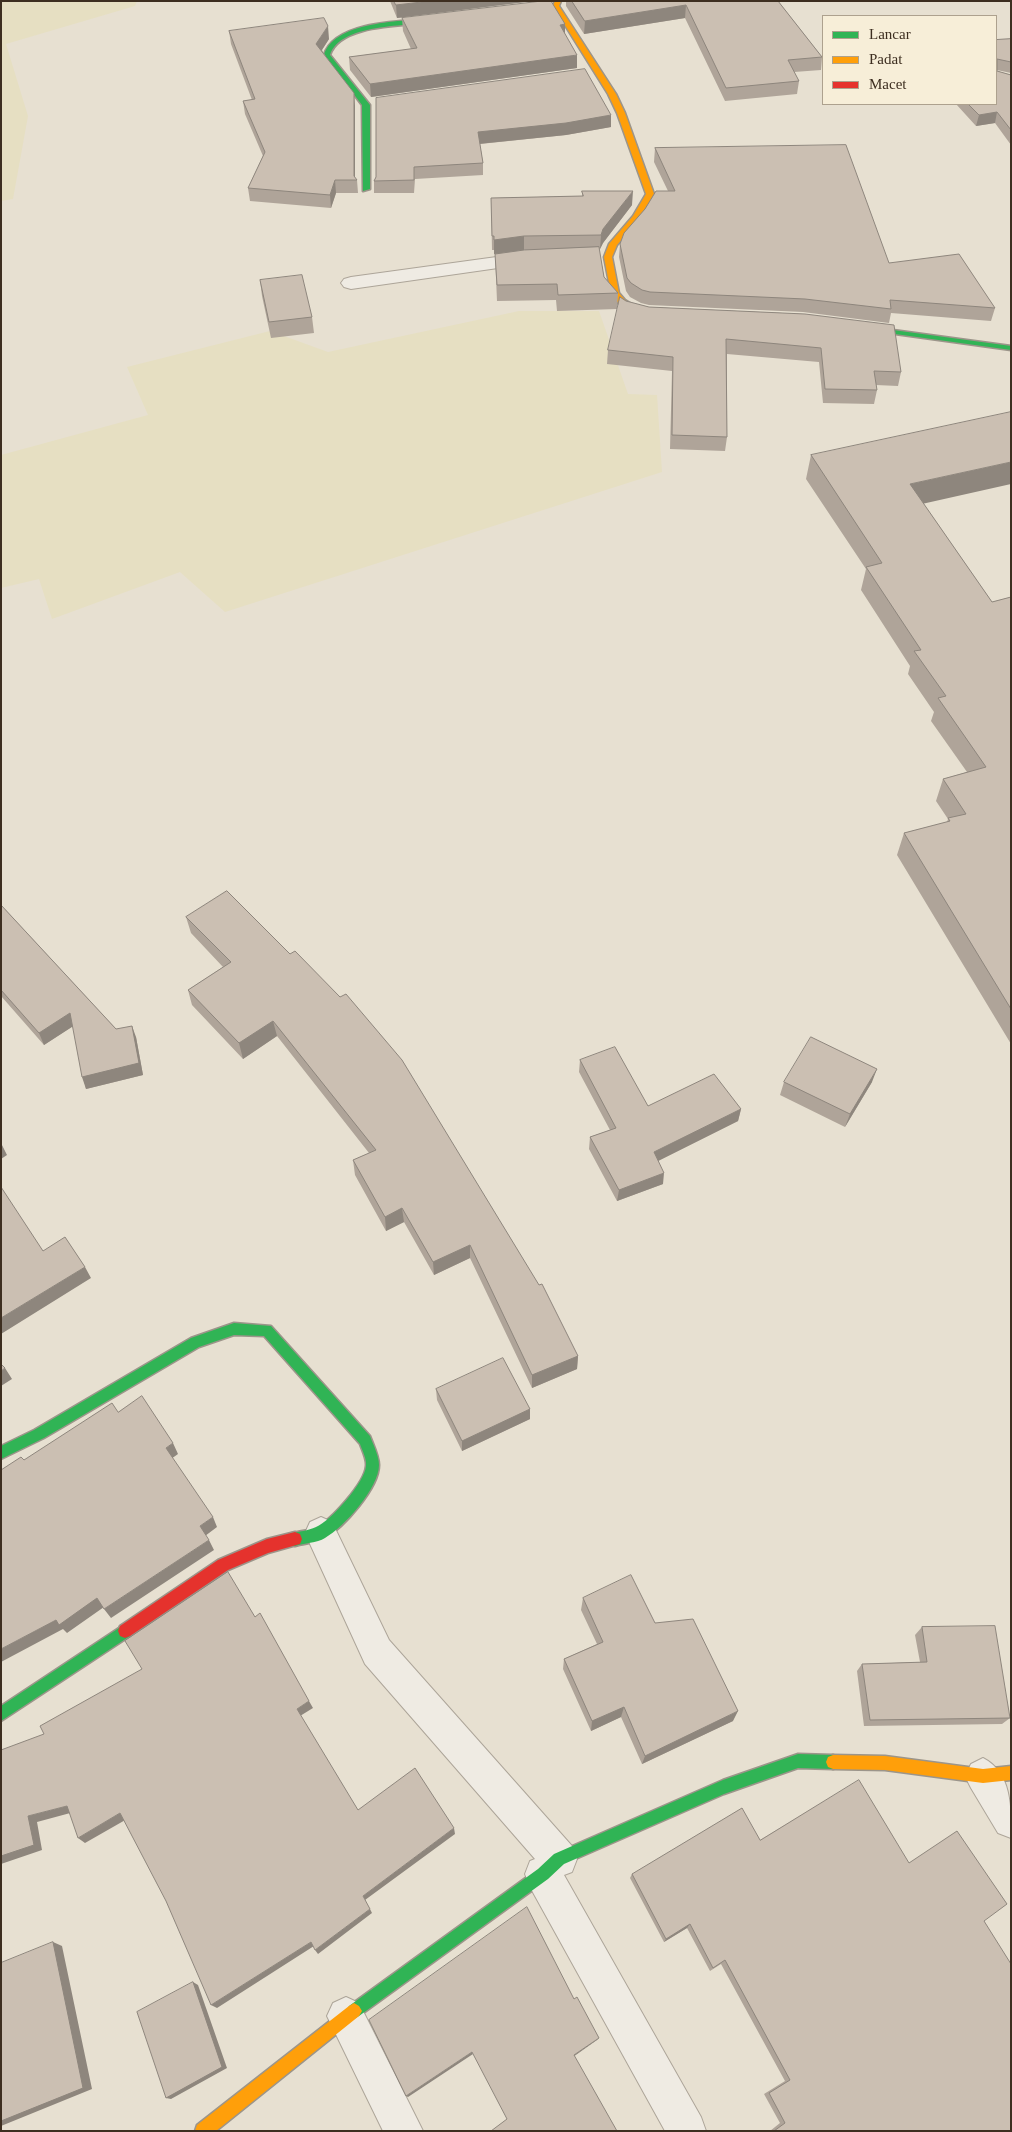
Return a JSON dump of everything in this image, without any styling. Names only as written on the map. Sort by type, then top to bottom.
[{"type":"street","points":[[554,5],[612,94],[622,113],[650,194],[636,217],[599,258],[615,293],[622,302],[633,309],[648,313],[668,314]]},
{"type":"street","points":[[366,189],[366,105],[326,55],[333,44],[348,34],[374,28],[451,19]]},
{"type":"street","points":[[578,75],[598,72]]},
{"type":"street","points":[[366,105],[385,102]]},
{"type":"street","points":[[351,283],[524,258],[552,258]]},
{"type":"street","points":[[850,326],[1011,348]]},
{"type":"street","points":[[1,1453],[39,1434],[195,1342],[234,1329],[267,1330],[365,1440],[373,1464],[370,1480],[352,1505],[322,1533],[267,1546],[223,1565],[1,1714]]},
{"type":"street","points":[[322,1533],[377,1652],[551,1866],[687,2131]]},
{"type":"street","points":[[203,2131],[346,2016],[551,1866],[723,1786],[798,1761],[885,1763],[997,1775],[1011,1820]]},
{"type":"street","points":[[346,2016],[404,2131]]},
{"type":"shaded area","points":[[1,1],[137,1],[135,6],[6,44],[28,116],[13,199],[1,201]]},
{"type":"shaded area","points":[[519,311],[599,311],[628,394],[657,395],[662,472],[225,612],[180,572],[52,619],[39,579],[1,588],[1,455],[148,415],[127,367],[270,331],[328,352]]},
{"type":"building","points":[[394,1],[430,1],[396,5]]},
{"type":"building","points":[[551,1],[565,24],[560,25],[577,55],[370,84],[349,57],[417,48],[402,18]]},
{"type":"building","points":[[572,1],[778,1],[822,57],[788,60],[799,81],[726,88],[686,5],[585,21]]},
{"type":"building","points":[[324,18],[328,26],[316,44],[354,93],[354,176],[357,180],[335,180],[330,195],[248,188],[265,152],[243,101],[255,99],[229,31]]},
{"type":"building","points":[[1011,39],[1011,62],[997,59],[997,40]]},
{"type":"building","points":[[585,69],[611,115],[566,123],[478,132],[483,163],[414,167],[414,180],[374,181],[376,177],[376,98]]},
{"type":"building","points":[[997,71],[1011,75],[1011,130],[997,112],[979,115],[969,105],[997,105]]},
{"type":"building","points":[[846,145],[889,263],[959,254],[995,308],[890,300],[891,309],[805,299],[650,292],[642,290],[627,278],[620,244],[624,233],[645,209],[656,191],[675,191],[655,148]]},
{"type":"building","points":[[582,191],[633,191],[603,229],[601,235],[524,236],[494,240],[494,236],[492,236],[491,198],[583,196]]},
{"type":"building","points":[[599,247],[604,277],[618,293],[558,295],[557,284],[497,285],[495,254],[524,250]]},
{"type":"building","points":[[302,275],[312,317],[269,322],[260,280]]},
{"type":"building","points":[[620,297],[626,301],[649,307],[805,314],[894,325],[901,372],[874,371],[877,390],[825,389],[821,348],[726,339],[727,437],[672,435],[673,357],[608,350]]},
{"type":"building","points":[[1011,412],[1011,462],[910,484],[992,602],[1011,597],[1011,1009],[904,833],[950,821],[948,818],[966,814],[943,779],[986,767],[938,698],[946,696],[914,651],[921,650],[866,567],[882,563],[811,455]]},
{"type":"building","points":[[227,891],[290,954],[295,951],[340,997],[346,994],[402,1060],[539,1285],[542,1284],[578,1356],[532,1375],[470,1245],[433,1262],[402,1208],[385,1217],[353,1160],[376,1150],[273,1021],[239,1043],[188,990],[231,962],[186,917]]},
{"type":"building","points":[[1,905],[116,1029],[132,1026],[139,1063],[82,1077],[70,1013],[39,1033],[1,990]]},
{"type":"building","points":[[811,1037],[877,1069],[850,1114],[784,1082]]},
{"type":"building","points":[[615,1047],[648,1106],[714,1074],[741,1109],[654,1152],[664,1173],[619,1190],[590,1137],[616,1128],[580,1060]]},
{"type":"building","points":[[1,1187],[43,1251],[65,1237],[85,1267],[1,1318]]},
{"type":"building","points":[[503,1358],[530,1409],[462,1441],[436,1389]]},
{"type":"building","points":[[142,1396],[173,1443],[166,1448],[213,1517],[200,1526],[209,1540],[104,1609],[97,1598],[59,1625],[56,1620],[1,1649],[1,1470],[21,1457],[24,1460],[112,1403],[118,1412]]},
{"type":"building","points":[[228,1572],[255,1617],[260,1613],[309,1701],[297,1709],[358,1810],[415,1768],[454,1828],[363,1896],[370,1909],[315,1950],[311,1942],[211,2005],[166,1901],[120,1813],[78,1838],[67,1806],[28,1816],[34,1845],[1,1856],[1,1750],[44,1734],[40,1726],[142,1669],[125,1641]]},
{"type":"building","points":[[631,1575],[655,1623],[693,1619],[738,1711],[645,1756],[624,1707],[592,1721],[564,1659],[603,1642],[583,1598]]},
{"type":"building","points":[[995,1626],[1010,1718],[870,1720],[862,1664],[927,1662],[922,1627]]},
{"type":"building","points":[[859,1780],[909,1863],[957,1831],[1007,1904],[984,1921],[1011,1964],[1011,2131],[774,2131],[785,2123],[769,2093],[790,2080],[725,1960],[713,1968],[690,1924],[666,1939],[632,1874],[742,1808],[760,1840]]},
{"type":"building","points":[[527,1907],[574,1999],[577,1997],[599,2038],[574,2055],[617,2131],[491,2131],[507,2119],[472,2052],[406,2096],[369,2020]]},
{"type":"building","points":[[53,1942],[83,2088],[1,2121],[1,1963]]},
{"type":"building","points":[[193,1982],[222,2067],[166,2098],[137,2012]]},
{"type":"traffic: fast","points":[[366,189],[366,105],[327,55],[329,48],[340,37],[367,28],[441,20]]},
{"type":"traffic: fast","points":[[859,327],[1011,348]]},
{"type":"traffic: fast","points":[[1,1453],[39,1434],[195,1342],[234,1329],[267,1330],[365,1440],[373,1464],[370,1480],[352,1505],[321,1533],[295,1539]]},
{"type":"traffic: fast","points":[[1,1714],[125,1631]]},
{"type":"traffic: fast","points":[[354,2011],[543,1874],[559,1859],[723,1787],[798,1761],[833,1762]]},
{"type":"traffic: slow","points":[[558,1],[556,6],[612,94],[621,113],[650,194],[636,217],[613,244],[608,257],[615,293],[622,302],[633,309],[654,314]]},
{"type":"traffic: slow","points":[[833,1762],[885,1763],[983,1776],[1011,1773]]},
{"type":"traffic: slow","points":[[203,2131],[354,2011]]},
{"type":"traffic: jam","points":[[125,1631],[223,1565],[267,1546],[295,1539]]}]
